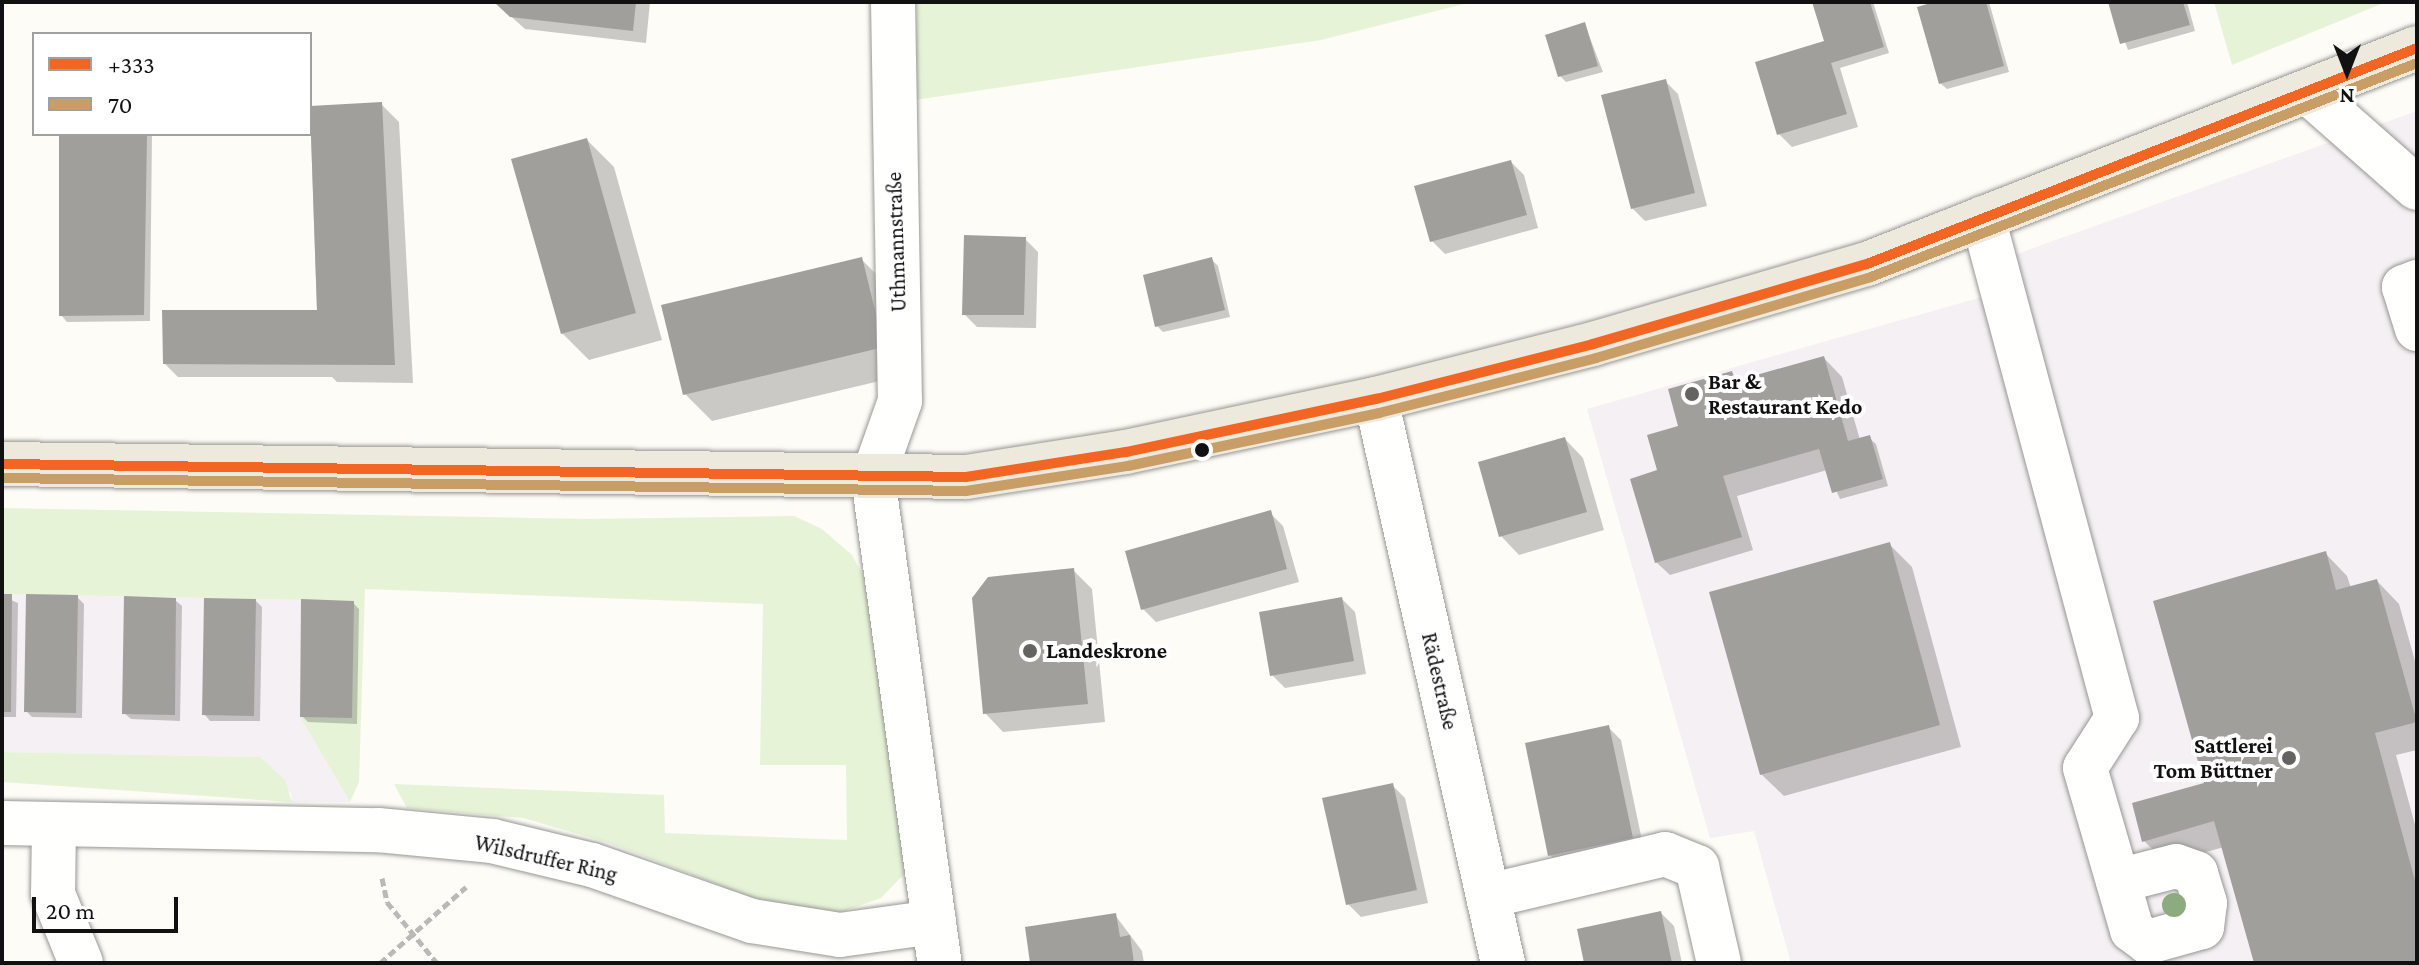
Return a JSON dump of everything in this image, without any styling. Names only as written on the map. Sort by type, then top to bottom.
[{"type":"main road","points":[[2,464],[966,477],[1217,435],[1376,399],[1593,344],[1852,268],[2417,48]]},
{"type":"street","name":"Uthmannstraße","points":[[873,477],[900,401],[892,23]]},
{"type":"street","points":[[2308,92],[2417,188]]},
{"type":"street","points":[[1983,218],[2117,718],[2085,768],[2118,881]]},
{"type":"street","points":[[2417,282],[2404,287],[2417,329]]},
{"type":"street","name":"Rädestraße","points":[[1376,399],[1503,963]]},
{"type":"street","points":[[873,477],[937,943]]},
{"type":"street","name":"Wilsdruffer Ring","points":[[2,823],[378,830],[492,841],[592,865],[752,921],[840,935],[937,943]]},
{"type":"street","points":[[54,824],[53,894],[81,963]]},
{"type":"street","points":[[1488,896],[1665,854],[1697,867],[1719,963]]},
{"type":"path","points":[[378,830],[377,855],[387,902],[437,963]]},
{"type":"path","points":[[380,963],[445,906]]},
{"type":"shaded area","points":[[2417,111],[2417,963],[1791,963],[1754,831],[1710,838],[1587,409],[2021,286],[2011,256]]},
{"type":"shaded area","points":[[2,594],[354,601],[352,718],[300,717],[350,802],[292,802],[291,793],[260,757],[2,752]]},
{"type":"green space","points":[[917,2],[1472,2],[1321,40],[915,100]]},
{"type":"green space","points":[[2214,2],[2386,2],[2232,65]]},
{"type":"green space","points":[[2,508],[585,519],[794,516],[822,529],[852,555],[868,584],[905,873],[881,898],[839,913],[797,908],[758,900],[609,843],[523,818],[407,808],[394,784],[664,795],[665,833],[847,840],[846,765],[760,765],[763,604],[365,589],[359,782],[350,802],[300,717],[352,718],[353,601],[2,594]]},
{"type":"green space","points":[[2,752],[260,757],[285,780],[292,802],[2,782]]},
{"type":"building","points":[[494,2],[636,2],[633,31],[510,17]]},
{"type":"building","points":[[1812,2],[1870,2],[1884,47],[1831,63],[1847,114],[1777,135],[1755,62],[1824,41]]},
{"type":"building","points":[[1934,2],[1986,2],[2004,66],[1939,84],[1917,7]]},
{"type":"building","points":[[2108,2],[2183,2],[2190,25],[2120,44]]},
{"type":"building","points":[[1585,22],[1598,66],[1558,77],[1545,35]]},
{"type":"building","points":[[1666,79],[1695,193],[1631,209],[1601,95]]},
{"type":"building","points":[[382,102],[395,365],[163,364],[162,310],[317,310],[312,106]]},
{"type":"building","points":[[59,136],[147,136],[144,315],[59,316]]},
{"type":"building","points":[[587,138],[636,313],[561,334],[511,159]]},
{"type":"building","points":[[1511,160],[1527,215],[1430,242],[1414,186]]},
{"type":"building","points":[[964,235],[1026,237],[1024,315],[962,315]]},
{"type":"building","points":[[862,257],[884,347],[683,395],[661,305]]},
{"type":"building","points":[[1212,257],[1225,310],[1155,327],[1143,275]]},
{"type":"building","points":[[1824,356],[1848,441],[1870,435],[1883,479],[1832,493],[1819,449],[1723,476],[1742,537],[1655,563],[1630,479],[1657,470],[1647,435],[1678,426],[1668,389],[1732,371],[1735,381]]},
{"type":"building","points":[[1565,437],[1587,512],[1499,537],[1478,462]]},
{"type":"building","points":[[1271,510],[1287,569],[1141,610],[1125,551]]},
{"type":"building","points":[[1890,542],[1940,725],[1760,775],[1709,592]]},
{"type":"building","name":"Sattlerei Tom Büttner","points":[[2326,551],[2336,590],[2377,579],[2417,722],[2375,733],[2417,888],[2417,963],[2254,963],[2214,821],[2142,842],[2132,803],[2204,783],[2153,601]]},
{"type":"building","name":"Landeskrone","points":[[1074,568],[1088,704],[983,714],[972,598],[988,577]]},
{"type":"building","points":[[2,594],[12,594],[11,712],[2,712]]},
{"type":"building","points":[[26,594],[78,595],[76,713],[24,712]]},
{"type":"building","points":[[124,596],[176,598],[175,715],[122,714]]},
{"type":"building","points":[[1342,597],[1354,661],[1270,676],[1259,612]]},
{"type":"building","points":[[204,598],[256,599],[254,716],[202,715]]},
{"type":"building","points":[[301,599],[354,601],[352,718],[300,717]]},
{"type":"building","points":[[1609,725],[1633,838],[1548,856],[1525,743]]},
{"type":"building","points":[[1393,783],[1417,890],[1346,905],[1322,798]]},
{"type":"building","points":[[1661,911],[1672,963],[1584,963],[1577,929]]},
{"type":"building","points":[[1116,913],[1120,937],[1130,935],[1134,963],[1030,963],[1025,927]]},
{"type":"transit line","name":"+333","points":[[2,464],[966,477],[1126,452],[1376,399],[1593,344],[1867,264],[2417,48]]},
{"type":"transit line","name":"70","points":[[2,478],[966,491],[1128,466],[1379,413],[1596,358],[1871,277],[2417,63]]},
{"type":"place","name":"Bar & Restaurant Kedo","points":[[1692,394]]},
{"type":"place","name":"Landeskrone","points":[[1030,651]]},
{"type":"place","name":"Sattlerei Tom Büttner","points":[[2289,758]]}]
